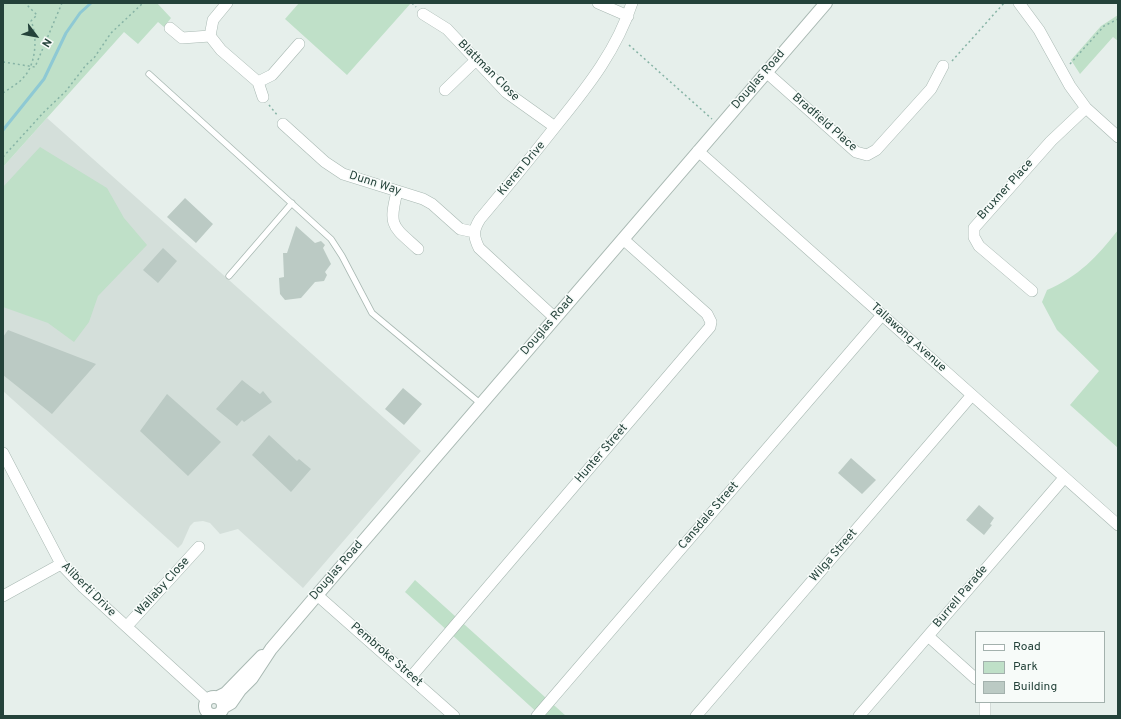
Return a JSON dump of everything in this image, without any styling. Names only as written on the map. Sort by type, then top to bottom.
[{"type":"street","points":[[227,3],[213,20],[210,36],[221,50],[258,82],[263,97]]},
{"type":"street","points":[[598,3],[628,16]]},
{"type":"street","name":"Kieren Drive","points":[[474,232],[480,218],[543,144],[607,58],[628,16],[632,3]]},
{"type":"street","name":"Douglas Road","points":[[213,709],[257,659],[271,649],[826,3]]},
{"type":"street","points":[[1019,3],[1039,30],[1070,86],[1086,108],[1118,137]]},
{"type":"street","name":"Blattman Close","points":[[423,14],[447,29],[506,92],[555,127]]},
{"type":"street","points":[[170,28],[182,38],[210,36]]},
{"type":"street","points":[[258,82],[272,75],[299,44]]},
{"type":"street","points":[[445,90],[476,60]]},
{"type":"street","name":"Bradfield Place","points":[[766,72],[856,152],[867,155],[876,150],[931,89],[943,66]]},
{"type":"street","name":"Bruxner Place","points":[[1032,291],[979,246],[974,237],[974,228],[1051,141],[1086,108]]},
{"type":"street","name":"Dunn Way","points":[[283,124],[343,174],[423,199],[432,204],[460,229],[474,232]]},
{"type":"street","name":"Tallawong Avenue","points":[[698,151],[1118,525]]},
{"type":"street","points":[[397,192],[392,220],[398,231],[418,249]]},
{"type":"street","points":[[474,232],[474,239],[479,248],[555,318]]},
{"type":"street","name":"Hunter Street","points":[[411,677],[710,327],[711,322],[707,314],[623,239]]},
{"type":"street","name":"Cansdale Street","points":[[537,716],[882,315]]},
{"type":"street","name":"Wilga Street","points":[[696,716],[972,395]]},
{"type":"street","name":"Aliberti Drive","points":[[3,453],[61,564],[213,709]]},
{"type":"street","name":"Burrell Parade","points":[[859,716],[1064,478]]},
{"type":"street","name":"Wallaby Close","points":[[127,626],[199,547]]},
{"type":"street","points":[[3,596],[61,564]]},
{"type":"street","name":"Pembroke Street","points":[[317,595],[454,716]]},
{"type":"street","points":[[928,636],[975,678]]},
{"type":"street","points":[[984,716],[985,703]]},
{"type":"lane","points":[[149,74],[331,239],[342,256],[372,313],[481,404]]},
{"type":"lane","points":[[229,276],[292,203]]},
{"type":"path","points":[[3,93],[24,77],[31,66],[35,39],[34,27],[31,21],[37,15],[25,3]]},
{"type":"path","points":[[3,62],[31,66],[35,68],[62,3]]},
{"type":"path","points":[[3,157],[44,112],[66,91],[86,65],[94,58],[111,33],[142,3]]},
{"type":"path","points":[[943,66],[955,59],[1004,3]]},
{"type":"path","points":[[1070,64],[1104,26],[1118,19]]},
{"type":"path","points":[[629,45],[712,119]]},
{"type":"path","points":[[263,97],[283,124]]},
{"type":"shaded area","points":[[47,118],[421,451],[303,588],[238,529],[220,534],[210,523],[203,521],[194,522],[190,526],[182,544],[178,548],[3,391],[3,167]]},
{"type":"green space","points":[[3,3],[157,3],[171,18],[164,27],[158,22],[138,44],[124,32],[3,167]]},
{"type":"green space","points":[[299,3],[411,3],[347,75],[285,19]]},
{"type":"green space","points":[[1118,15],[1118,41],[1113,37],[1080,74],[1071,60],[1101,26]]},
{"type":"green space","points":[[40,147],[107,188],[124,218],[147,245],[98,296],[89,322],[74,342],[48,323],[3,307],[3,187]]},
{"type":"green space","points":[[1118,230],[1118,448],[1070,405],[1099,371],[1057,330],[1042,302],[1047,290],[1068,279],[1087,265],[1103,249]]},
{"type":"green space","points":[[415,580],[566,716],[541,716],[405,592]]},
{"type":"building","points":[[185,198],[213,224],[196,243],[167,217]]},
{"type":"building","points":[[296,226],[315,243],[321,241],[325,245],[323,248],[331,264],[325,272],[327,275],[324,281],[315,282],[301,298],[285,300],[280,294],[279,278],[284,277],[283,253],[287,253]]},
{"type":"building","points":[[163,248],[177,261],[158,283],[143,270]]},
{"type":"building","points":[[8,330],[96,364],[52,414],[3,375],[3,337]]},
{"type":"building","points":[[242,380],[260,394],[263,391],[272,402],[244,422],[242,420],[237,426],[216,409]]},
{"type":"building","points":[[403,388],[422,404],[404,425],[385,409]]},
{"type":"building","points":[[167,394],[221,442],[188,476],[140,431]]},
{"type":"building","points":[[269,435],[297,461],[299,459],[311,469],[291,492],[252,455]]},
{"type":"building","points":[[851,458],[876,480],[862,494],[838,473]]},
{"type":"building","points":[[979,505],[994,518],[990,524],[992,525],[984,535],[966,520]]},
{"type":"waterway","points":[[3,130],[44,79],[66,33],[80,13],[91,3]]}]
